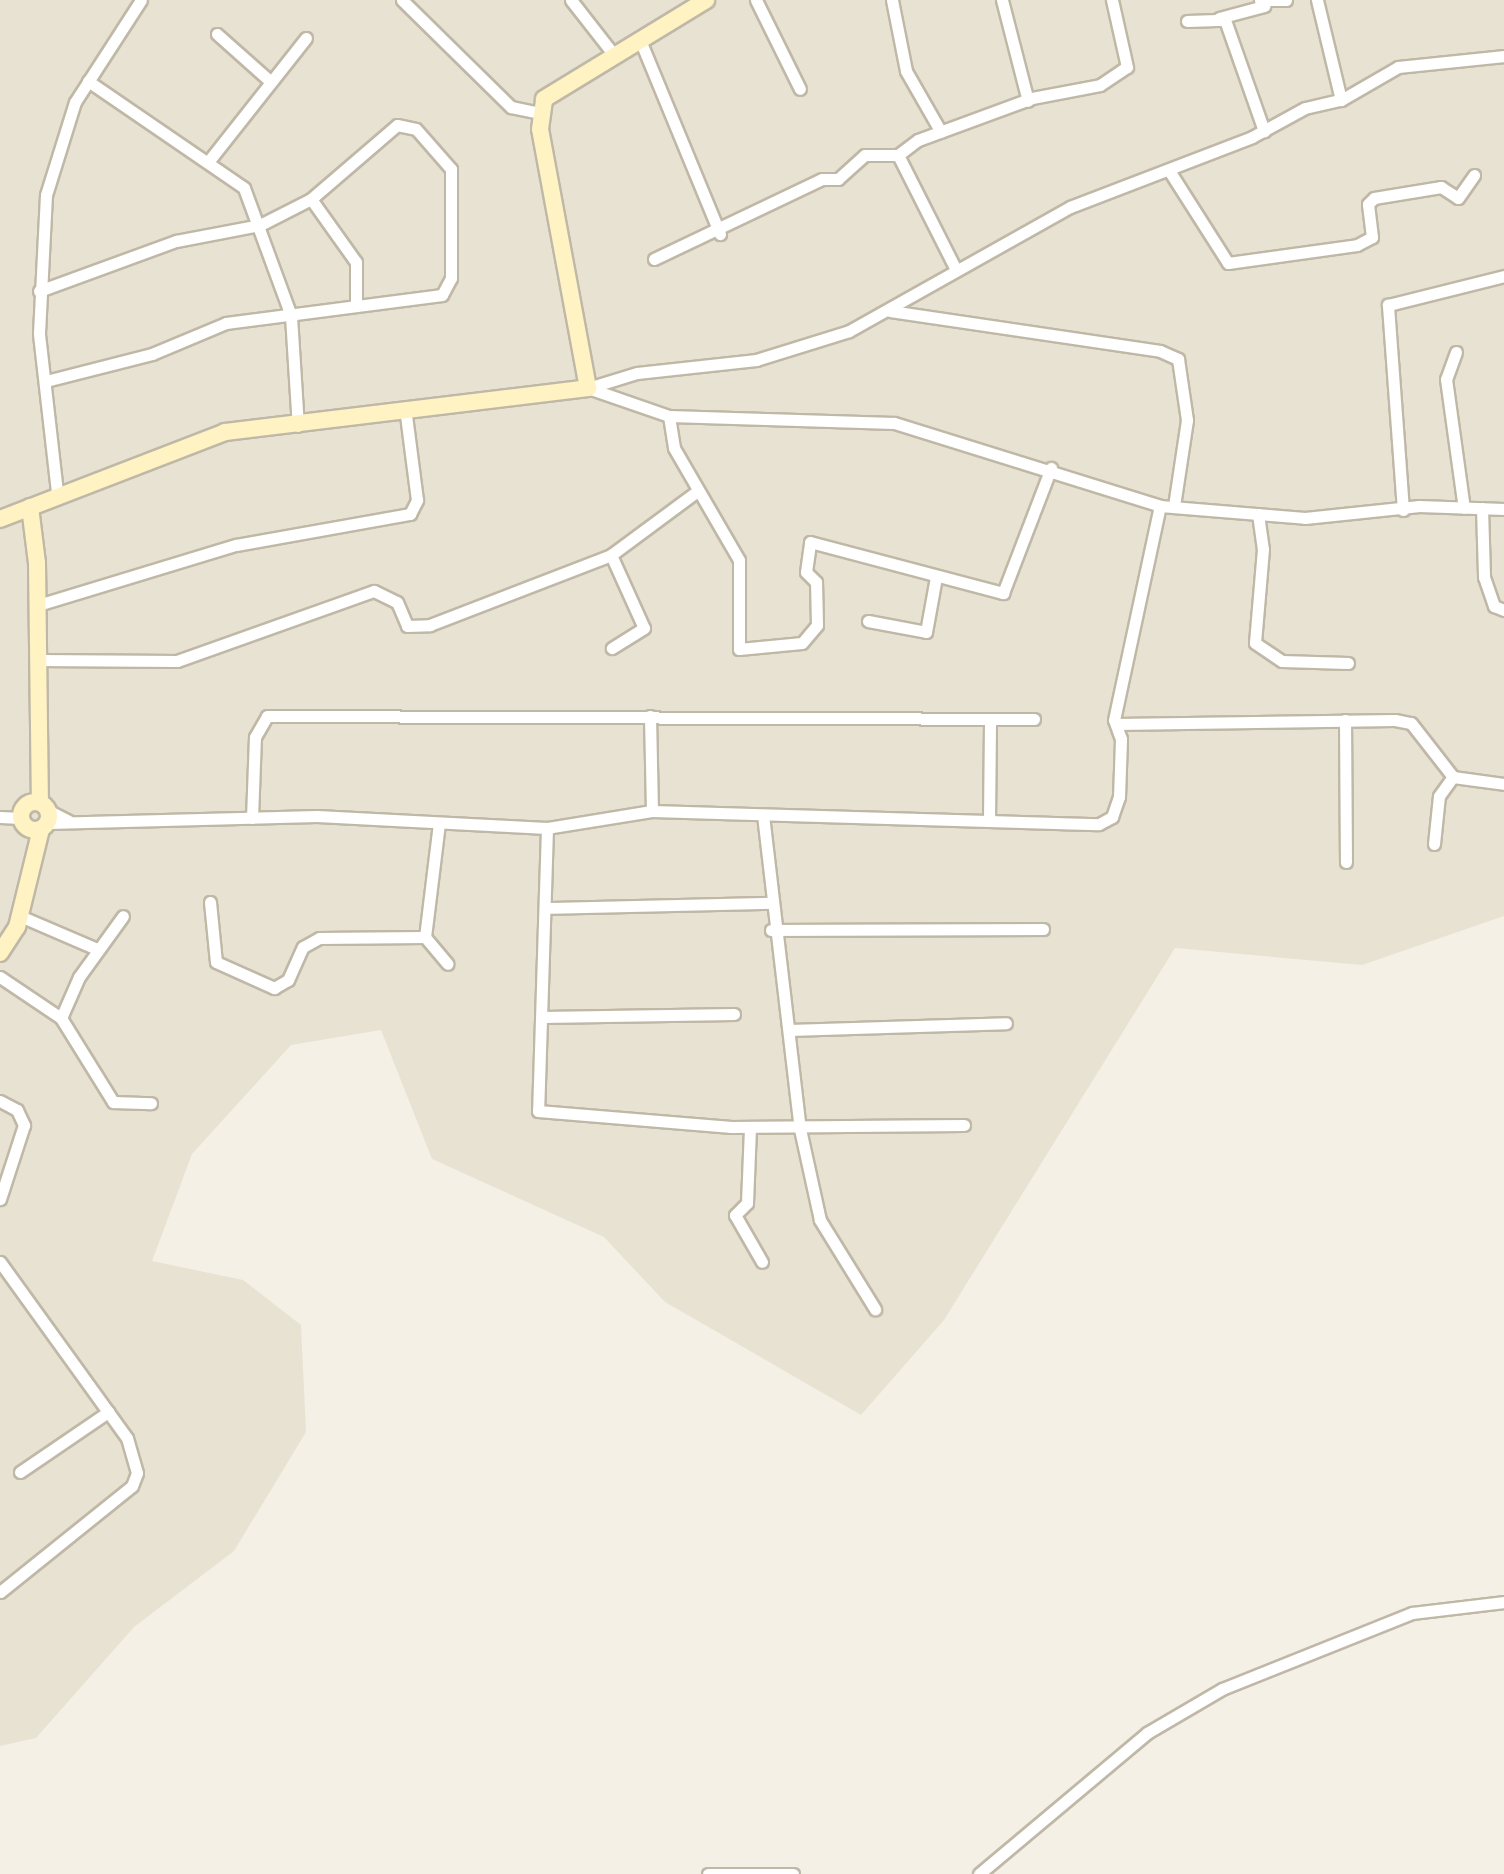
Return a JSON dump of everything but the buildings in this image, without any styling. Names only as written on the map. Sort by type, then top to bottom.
[{"type":"street","points":[[57,492],[39,291],[46,195],[88,81],[141,0]]},
{"type":"street","points":[[402,0],[511,107],[540,113]]},
{"type":"street","points":[[571,0],[614,55]]},
{"type":"street","points":[[588,388],[540,113],[553,90],[706,0]]},
{"type":"street","points":[[756,0],[800,89]]},
{"type":"street","points":[[892,0],[906,71],[941,132]]},
{"type":"street","points":[[1002,0],[1028,101]]},
{"type":"street","points":[[654,259],[720,234],[822,179],[858,169],[865,155],[898,155],[941,132],[1028,101],[1100,85],[1127,67],[1112,0]]},
{"type":"street","points":[[1187,21],[1219,18],[1262,3],[1286,0]]},
{"type":"street","points":[[1317,0],[1341,100]]},
{"type":"street","points":[[1219,18],[1230,29],[1264,131]]},
{"type":"street","points":[[217,34],[271,82]]},
{"type":"street","points":[[208,162],[306,38]]},
{"type":"street","points":[[640,40],[720,234]]},
{"type":"street","points":[[0,519],[57,492],[199,438],[405,408],[588,388],[637,373],[756,360],[889,311],[1070,207],[1170,172],[1264,131],[1305,108],[1341,100],[1398,67],[1504,56]]},
{"type":"street","points":[[88,81],[244,188],[291,316],[298,426]]},
{"type":"street","points":[[39,291],[176,241],[260,225],[311,199],[397,125],[416,129],[451,169],[451,278],[442,295],[226,323],[152,354],[46,381]]},
{"type":"street","points":[[898,155],[956,270]]},
{"type":"street","points":[[1170,172],[1228,263],[1357,245],[1372,237],[1368,204],[1374,198],[1441,187],[1458,198],[1474,175]]},
{"type":"street","points":[[311,199],[356,262],[356,306]]},
{"type":"street","points":[[1403,510],[1388,305],[1504,276]]},
{"type":"street","points":[[889,311],[1160,351],[1178,359],[1187,420],[1174,506]]},
{"type":"street","points":[[1456,352],[1446,379],[1464,508]]},
{"type":"street","points":[[588,388],[669,416],[894,423],[1051,468],[1160,506],[1258,514],[1504,509]]},
{"type":"street","points":[[38,605],[236,545],[410,514],[417,500],[405,408]]},
{"type":"street","points":[[669,416],[674,448],[696,492],[739,560],[739,649],[802,643],[817,625],[816,582],[806,572],[810,542],[1003,593],[1051,468]]},
{"type":"street","points":[[37,660],[177,661],[374,591],[397,602],[407,626],[430,625],[611,555],[696,492]]},
{"type":"street","points":[[0,817],[69,821],[252,818],[547,828],[652,811],[989,820],[1083,827],[1112,817],[1119,797],[1116,724],[1129,632],[1160,506]]},
{"type":"street","points":[[0,953],[20,916],[37,820],[38,605],[30,507]]},
{"type":"street","points":[[1482,508],[1484,577],[1494,606],[1504,610]]},
{"type":"street","points":[[1258,514],[1263,549],[1255,643],[1282,661],[1348,663]]},
{"type":"street","points":[[611,555],[644,628],[612,648]]},
{"type":"street","points":[[868,621],[926,632],[936,577]]},
{"type":"street","points":[[252,818],[255,737],[267,716],[1034,719]]},
{"type":"street","points":[[650,716],[652,811]]},
{"type":"street","points":[[989,820],[990,720]]},
{"type":"street","points":[[1116,724],[1345,720],[1411,723],[1453,777],[1504,784]]},
{"type":"street","points":[[1345,720],[1346,862]]},
{"type":"street","points":[[1434,844],[1439,796],[1453,777]]},
{"type":"street","points":[[763,815],[771,930],[789,1030],[800,1129],[820,1220],[875,1309]]},
{"type":"street","points":[[439,823],[425,937],[448,964]]},
{"type":"street","points":[[547,828],[542,1017],[534,1094],[545,1116],[750,1128],[964,1125]]},
{"type":"street","points":[[210,902],[216,962],[274,988],[288,980],[303,947],[319,938],[425,937]]},
{"type":"street","points":[[546,908],[768,903]]},
{"type":"street","points":[[20,916],[97,949]]},
{"type":"street","points":[[61,1018],[97,949],[123,916]]},
{"type":"street","points":[[771,930],[1043,929]]},
{"type":"street","points":[[0,977],[61,1018],[113,1102],[151,1103]]},
{"type":"street","points":[[542,1017],[734,1014]]},
{"type":"street","points":[[789,1030],[1006,1023]]},
{"type":"street","points":[[0,1101],[24,1125],[0,1199]]},
{"type":"street","points":[[750,1128],[747,1203],[735,1215],[762,1262]]},
{"type":"street","points":[[0,1262],[108,1412],[135,1457],[132,1486],[0,1592]]},
{"type":"street","points":[[20,1472],[108,1412]]},
{"type":"street","points":[[979,1874],[1147,1733],[1222,1689],[1412,1613],[1504,1602]]},
{"type":"street","points":[[708,1874],[793,1874]]},
{"type":"shaded area","points":[[0,0],[1504,0],[1504,916],[1362,965],[1175,948],[944,1320],[861,1415],[665,1302],[604,1237],[432,1159],[381,1030],[291,1045],[192,1154],[152,1261],[243,1280],[301,1325],[306,1432],[234,1551],[134,1627],[36,1738],[0,1746]]}]
